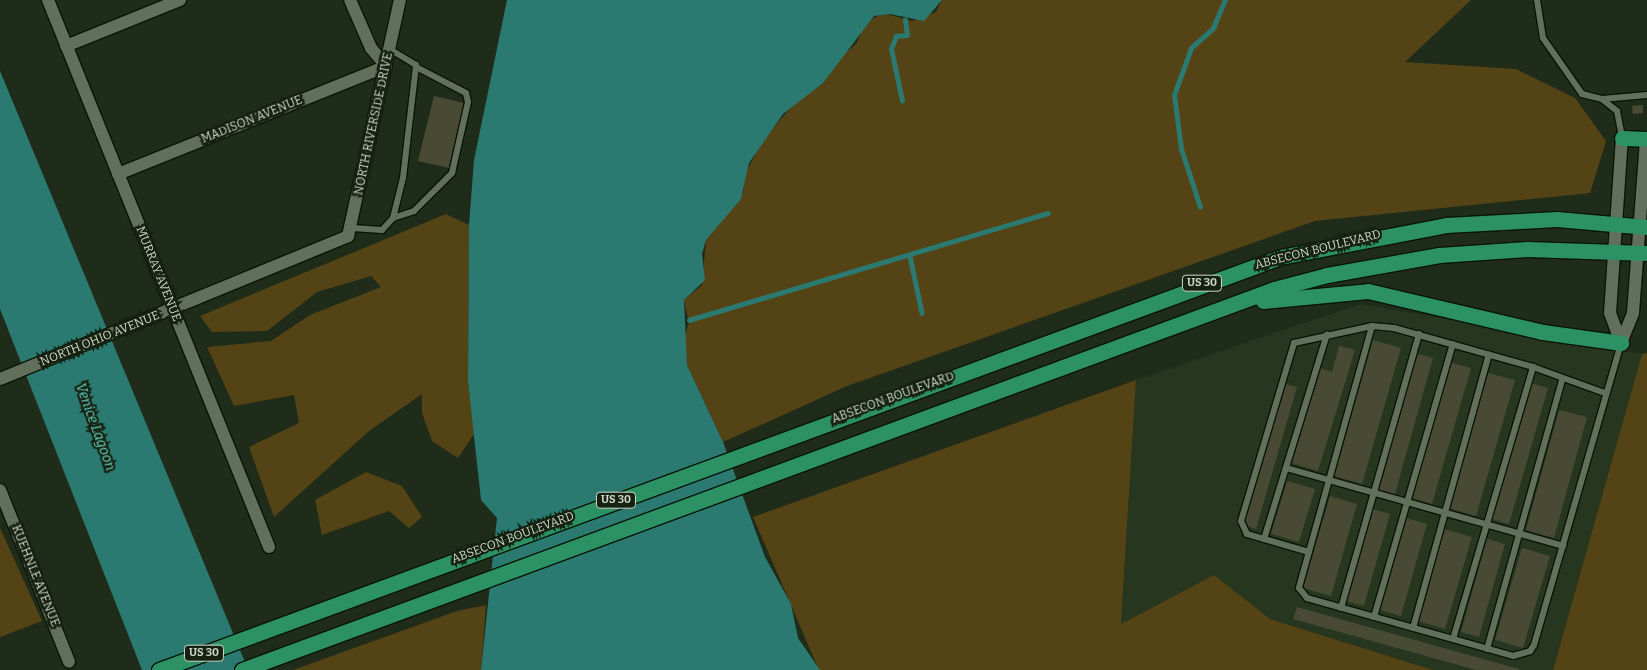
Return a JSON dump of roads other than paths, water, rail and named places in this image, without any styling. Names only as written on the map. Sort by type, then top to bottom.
[{"type":"highway","points":[[1622,138],[1647,138]]},
{"type":"highway","name":"ABSECON BOULEVARD","points":[[159,670],[806,430],[1280,257],[1446,225],[1557,219],[1617,222],[1643,226]]},
{"type":"highway","name":"US 30","points":[[242,670],[1222,306],[1327,275],[1439,255],[1527,248],[1642,252]]},
{"type":"highway","points":[[1222,306],[1368,291],[1534,330],[1621,343]]},
{"type":"street","name":"MURRAY AVENUE","points":[[48,0],[269,547]]},
{"type":"street","points":[[66,46],[180,0]]},
{"type":"street","points":[[350,0],[371,48],[386,66]]},
{"type":"street","name":"NORTH RIVERSIDE DRIVE","points":[[352,228],[400,0]]},
{"type":"street","name":"MADISON AVENUE","points":[[118,174],[386,66]]},
{"type":"street","points":[[1621,343],[1610,313],[1616,251],[1622,138]]},
{"type":"street","points":[[1621,343],[1633,313],[1642,252],[1647,138]]},
{"type":"street","name":"NORTH OHIO AVENUE","points":[[0,380],[339,242],[352,228]]},
{"type":"street","name":"KUEHNLE AVENUE","points":[[0,490],[69,662]]},
{"type":"lane","points":[[1537,0],[1538,23],[1548,48],[1580,92],[1602,99],[1617,111],[1622,138]]},
{"type":"lane","points":[[352,228],[382,230],[393,218],[414,211],[452,172],[468,102],[466,93],[416,67],[408,56],[389,49]]},
{"type":"lane","points":[[393,218],[416,67]]},
{"type":"lane","points":[[1602,99],[1647,96]]},
{"type":"lane","points":[[1372,326],[1299,588],[1302,595],[1341,608],[1513,656],[1530,651],[1563,546],[1605,393],[1621,343]]},
{"type":"lane","points":[[1309,552],[1247,534],[1241,521],[1286,361],[1294,343],[1326,334],[1372,326],[1419,334],[1489,354],[1533,367],[1562,380],[1605,393]]},
{"type":"lane","points":[[1264,539],[1326,334]]},
{"type":"lane","points":[[1341,608],[1419,334]]},
{"type":"lane","points":[[1374,617],[1453,344]]},
{"type":"lane","points":[[1413,628],[1489,354]]},
{"type":"lane","points":[[1454,640],[1533,367]]},
{"type":"lane","points":[[1487,649],[1521,534],[1562,380]]},
{"type":"lane","points":[[1286,468],[1563,546]]},
{"type":"water","points":[[507,0],[942,0],[924,21],[890,14],[874,16],[823,83],[783,114],[749,163],[741,199],[706,240],[702,254],[705,280],[684,300],[687,365],[723,442],[765,557],[791,604],[798,638],[820,670],[481,670],[497,518],[481,500],[468,382],[469,225],[474,160]]},
{"type":"water","name":"Venice Lagoon","points":[[0,71],[247,670],[142,670],[0,309]]},
{"type":"waterway","points":[[1200,207],[1181,149],[1174,95],[1191,48],[1213,28],[1225,0]]},
{"type":"waterway","points":[[902,101],[891,49],[896,36],[907,35],[905,20]]},
{"type":"waterway","points":[[689,320],[1047,213]]},
{"type":"waterway","points":[[910,256],[922,313]]}]
